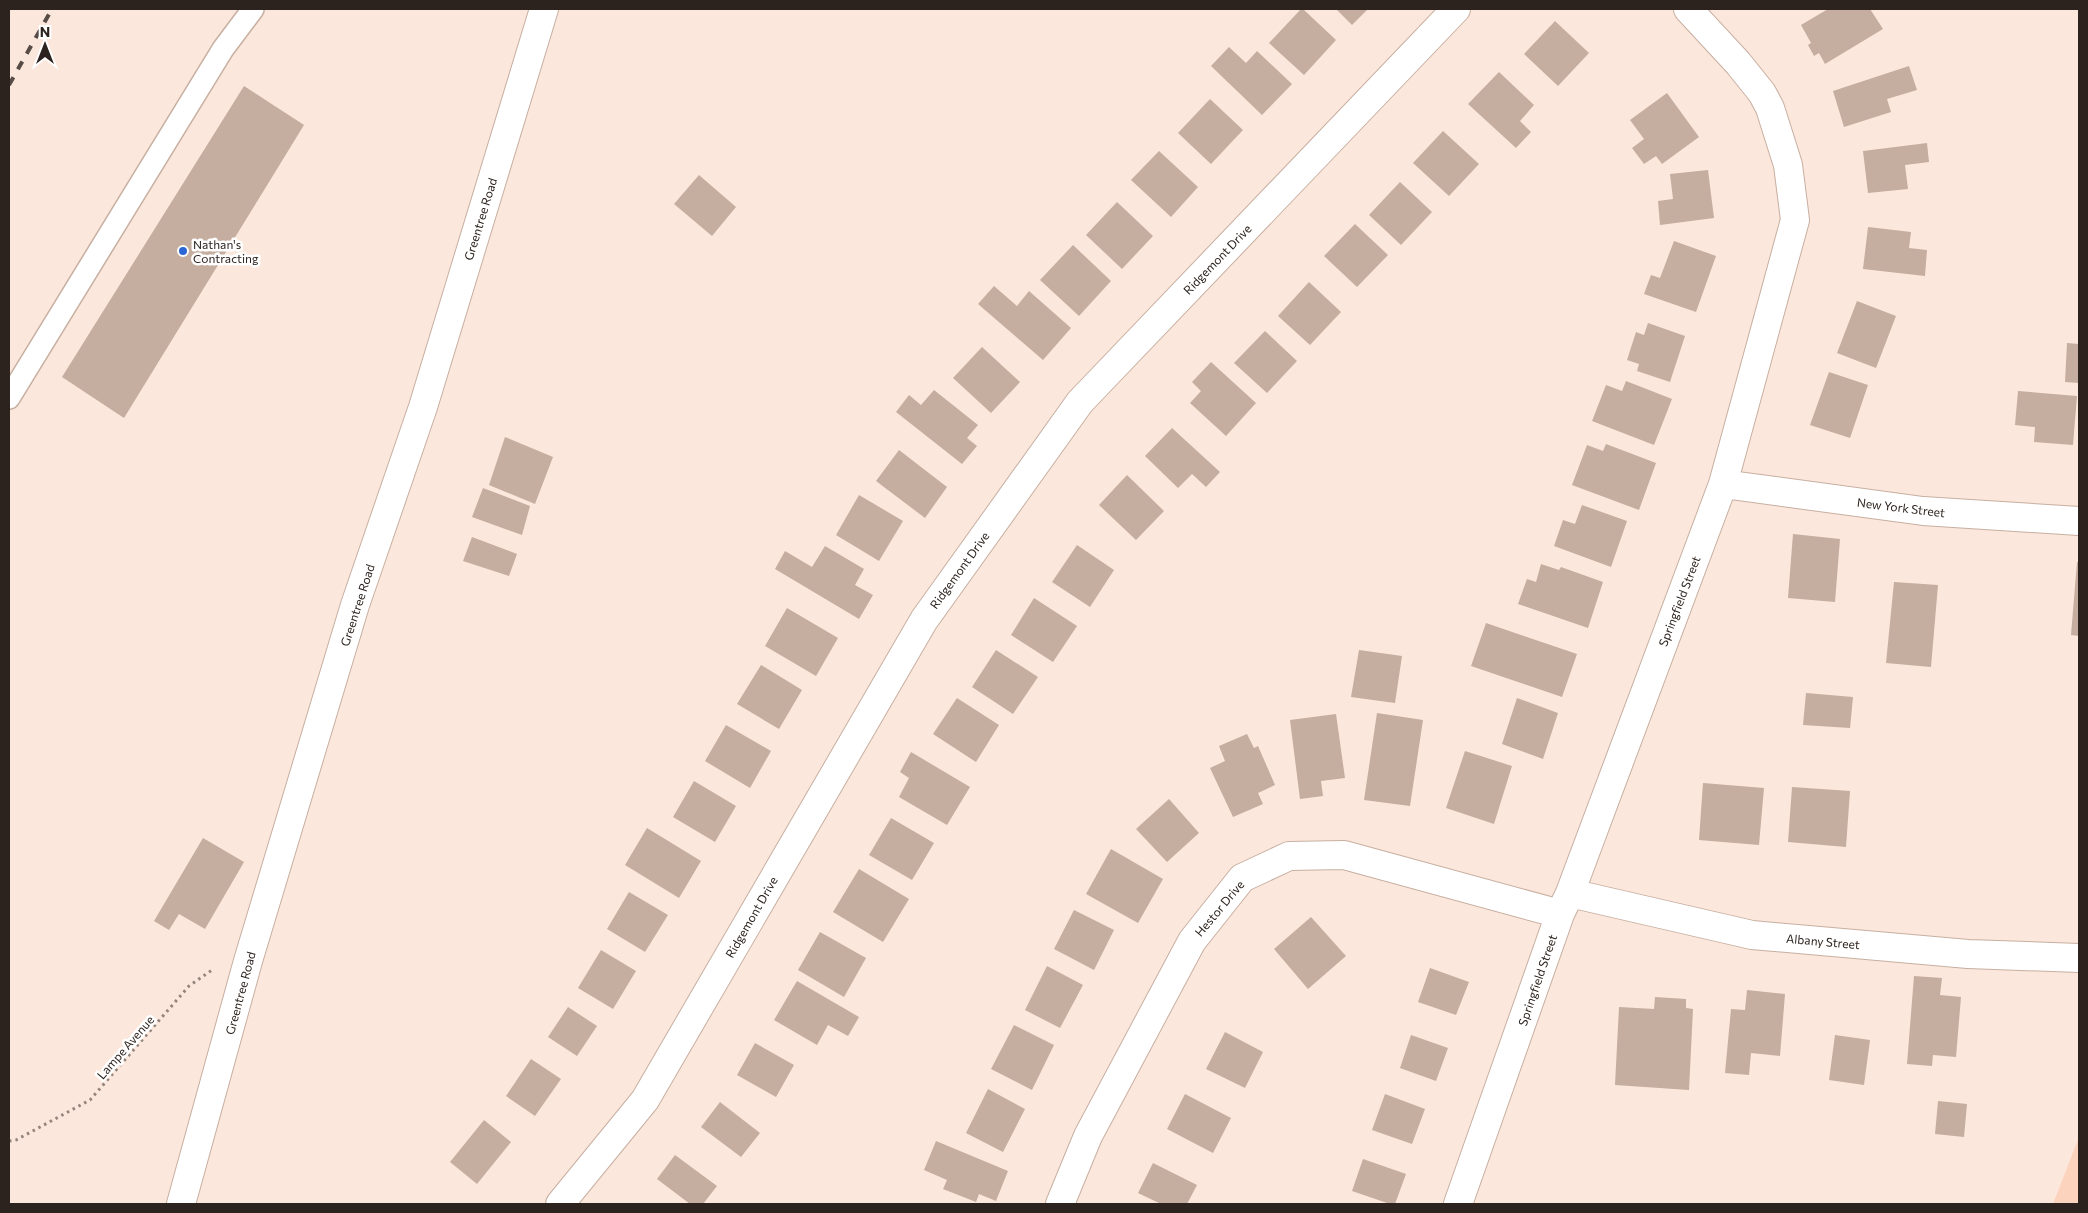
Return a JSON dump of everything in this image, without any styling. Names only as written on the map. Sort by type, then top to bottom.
[{"type":"street","name":"Greentree Road","points":[[181,1204],[248,961],[356,606],[423,407],[544,9]]},
{"type":"street","name":"Ridgemont Drive","points":[[560,1204],[645,1100],[924,620],[1080,402],[1456,9]]},
{"type":"street","name":"Springfield Street","points":[[1458,1204],[1565,904],[1723,484],[1795,220],[1788,165],[1770,108],[1762,93],[1738,63],[1688,9]]},
{"type":"street","name":"New York Street","points":[[1723,484],[1923,511],[2079,521]]},
{"type":"street","name":"Hestor Drive","points":[[1060,1204],[1088,1136],[1192,940],[1242,878],[1289,856],[1344,855],[1565,904]]},
{"type":"street","name":"Albany Street","points":[[1565,904],[1752,935],[1968,954],[2079,958]]},
{"type":"lane","points":[[9,398],[223,49],[253,9]]},
{"type":"path","name":"Lampe Avenue","points":[[9,1141],[16,1140],[90,1100],[194,982],[224,964],[248,961]]},
{"type":"shaded area","points":[[2079,1137],[2079,1204],[2053,1204]]},
{"type":"building","points":[[1301,9],[1336,40],[1304,75],[1269,43]]},
{"type":"building","points":[[1336,9],[1368,9],[1352,25]]},
{"type":"building","points":[[1828,9],[1870,9],[1883,29],[1825,64],[1819,53],[1814,56],[1808,45],[1811,43],[1801,25]]},
{"type":"building","points":[[1555,21],[1589,53],[1558,86],[1524,54]]},
{"type":"building","points":[[1229,47],[1246,63],[1257,51],[1292,84],[1262,115],[1211,66]]},
{"type":"building","points":[[1909,66],[1917,90],[1887,99],[1891,112],[1844,127],[1833,91]]},
{"type":"building","points":[[1499,72],[1534,105],[1520,121],[1531,132],[1516,148],[1468,104]]},
{"type":"building","name":"Nathan's Contracting","points":[[244,86],[304,125],[124,418],[62,377]]},
{"type":"building","points":[[1667,93],[1699,137],[1662,164],[1656,156],[1644,164],[1632,148],[1644,139],[1630,120]]},
{"type":"building","points":[[1210,99],[1243,130],[1211,164],[1178,133]]},
{"type":"building","points":[[1443,131],[1479,164],[1449,196],[1413,163]]},
{"type":"building","points":[[1927,143],[1929,162],[1905,165],[1908,189],[1868,193],[1863,151]]},
{"type":"building","points":[[1159,151],[1198,187],[1171,217],[1131,180]]},
{"type":"building","points":[[1708,170],[1714,218],[1660,225],[1658,201],[1673,199],[1670,174]]},
{"type":"building","points":[[699,175],[736,207],[712,236],[674,204]]},
{"type":"building","points":[[1400,182],[1432,212],[1401,245],[1369,215]]},
{"type":"building","points":[[1117,202],[1153,236],[1122,269],[1086,235]]},
{"type":"building","points":[[1355,224],[1388,255],[1357,287],[1324,256]]},
{"type":"building","points":[[1868,227],[1911,232],[1909,248],[1927,250],[1925,276],[1863,269]]},
{"type":"building","points":[[1674,241],[1716,256],[1696,312],[1644,294],[1651,275],[1660,278]]},
{"type":"building","points":[[1073,245],[1111,281],[1079,316],[1040,280]]},
{"type":"building","points":[[1309,282],[1341,312],[1310,345],[1278,316]]},
{"type":"building","points":[[994,286],[1017,306],[1029,291],[1071,328],[1043,360],[978,304]]},
{"type":"building","points":[[1857,301],[1896,316],[1876,368],[1837,353]]},
{"type":"building","points":[[1648,323],[1685,336],[1670,382],[1637,371],[1639,364],[1627,360],[1636,332],[1644,335]]},
{"type":"building","points":[[1265,331],[1297,361],[1267,393],[1234,363]]},
{"type":"building","points":[[2067,343],[2079,344],[2079,383],[2065,382]]},
{"type":"building","points":[[982,347],[1020,382],[991,413],[953,378]]},
{"type":"building","points":[[1211,362],[1256,403],[1226,436],[1190,403],[1201,391],[1192,382]]},
{"type":"building","points":[[1829,372],[1868,385],[1850,438],[1810,425]]},
{"type":"building","points":[[1626,381],[1672,399],[1654,445],[1592,421],[1606,385],[1622,391]]},
{"type":"building","points":[[934,390],[978,425],[967,438],[977,446],[962,464],[896,412],[909,395],[921,405]]},
{"type":"building","points":[[2018,391],[2077,396],[2073,445],[2034,442],[2035,427],[2015,425]]},
{"type":"building","points":[[1172,428],[1220,472],[1206,487],[1192,474],[1178,488],[1145,456]]},
{"type":"building","points":[[505,437],[553,457],[535,504],[489,485]]},
{"type":"building","points":[[1606,444],[1656,463],[1639,510],[1572,485],[1587,445],[1603,451]]},
{"type":"building","points":[[899,450],[947,487],[925,518],[876,481]]},
{"type":"building","points":[[1127,475],[1164,511],[1136,540],[1099,505]]},
{"type":"building","points":[[483,488],[530,506],[522,535],[472,517]]},
{"type":"building","points":[[859,495],[903,521],[879,561],[836,535]]},
{"type":"building","points":[[1582,505],[1627,521],[1611,567],[1554,546],[1563,520],[1575,524]]},
{"type":"building","points":[[1793,534],[1840,539],[1835,602],[1788,598]]},
{"type":"building","points":[[472,537],[517,554],[509,576],[463,561]]},
{"type":"building","points":[[1077,545],[1114,570],[1090,607],[1052,582]]},
{"type":"building","points":[[825,546],[864,569],[855,585],[873,595],[859,619],[775,569],[785,551],[812,567]]},
{"type":"building","points":[[2077,562],[2079,562],[2079,636],[2071,635]]},
{"type":"building","points":[[1541,564],[1559,570],[1561,567],[1603,582],[1588,628],[1518,604],[1527,579],[1536,582]]},
{"type":"building","points":[[1894,582],[1938,585],[1931,667],[1886,663]]},
{"type":"building","points":[[1034,598],[1077,626],[1053,662],[1011,635]]},
{"type":"building","points":[[787,608],[838,638],[816,676],[765,646]]},
{"type":"building","points":[[1486,623],[1577,654],[1562,697],[1471,666]]},
{"type":"building","points":[[996,650],[1038,677],[1013,714],[972,687]]},
{"type":"building","points":[[1359,650],[1402,656],[1395,703],[1351,697]]},
{"type":"building","points":[[761,665],[802,690],[779,729],[737,704]]},
{"type":"building","points":[[1806,693],[1853,697],[1850,728],[1803,725]]},
{"type":"building","points":[[957,698],[999,725],[976,762],[933,734]]},
{"type":"building","points":[[1517,698],[1558,713],[1543,759],[1502,744]]},
{"type":"building","points":[[1377,713],[1423,720],[1410,806],[1364,800]]},
{"type":"building","points":[[1336,714],[1345,778],[1321,781],[1323,796],[1300,799],[1290,720]]},
{"type":"building","points":[[726,725],[771,751],[750,788],[705,761]]},
{"type":"building","points":[[1247,734],[1254,748],[1258,746],[1275,785],[1258,793],[1263,804],[1233,817],[1210,768],[1225,761],[1219,746]]},
{"type":"building","points":[[1465,751],[1512,766],[1494,824],[1446,808]]},
{"type":"building","points":[[911,752],[970,787],[947,825],[899,797],[909,778],[900,772]]},
{"type":"building","points":[[694,781],[736,806],[715,842],[673,817]]},
{"type":"building","points":[[1703,783],[1764,788],[1759,845],[1699,840]]},
{"type":"building","points":[[1792,787],[1850,791],[1846,847],[1788,842]]},
{"type":"building","points":[[1169,799],[1199,833],[1167,862],[1136,829]]},
{"type":"building","points":[[891,818],[934,843],[912,880],[869,855]]},
{"type":"building","points":[[647,828],[701,861],[679,898],[625,865]]},
{"type":"building","points":[[203,838],[244,862],[205,929],[179,914],[169,930],[154,921]]},
{"type":"building","points":[[1111,849],[1163,879],[1138,923],[1086,894]]},
{"type":"building","points":[[859,869],[909,899],[883,942],[833,912]]},
{"type":"building","points":[[629,892],[668,915],[645,952],[607,929]]},
{"type":"building","points":[[1074,910],[1114,930],[1094,970],[1054,949]]},
{"type":"building","points":[[1311,917],[1346,956],[1308,989],[1274,949]]},
{"type":"building","points":[[820,932],[866,958],[844,997],[798,970]]},
{"type":"building","points":[[601,950],[636,971],[613,1009],[578,988]]},
{"type":"building","points":[[1047,966],[1083,985],[1060,1028],[1025,1010]]},
{"type":"building","points":[[1430,968],[1469,982],[1456,1015],[1418,1002]]},
{"type":"building","points":[[1914,976],[1942,978],[1940,995],[1961,997],[1956,1057],[1933,1055],[1932,1066],[1907,1064]]},
{"type":"building","points":[[797,981],[859,1017],[848,1036],[828,1025],[817,1045],[774,1020]]},
{"type":"building","points":[[1747,990],[1785,994],[1780,1056],[1751,1053],[1749,1075],[1725,1073],[1731,1009],[1745,1010]]},
{"type":"building","points":[[1655,997],[1686,999],[1686,1008],[1693,1009],[1689,1090],[1615,1085],[1619,1007],[1654,1009]]},
{"type":"building","points":[[568,1007],[597,1026],[577,1056],[548,1037]]},
{"type":"building","points":[[1014,1025],[1054,1045],[1032,1090],[991,1069]]},
{"type":"building","points":[[1225,1032],[1263,1052],[1245,1088],[1206,1069]]},
{"type":"building","points":[[1411,1035],[1448,1048],[1436,1081],[1400,1068]]},
{"type":"building","points":[[1835,1035],[1870,1040],[1864,1085],[1829,1080]]},
{"type":"building","points":[[755,1043],[794,1065],[776,1097],[737,1075]]},
{"type":"building","points":[[531,1059],[561,1079],[535,1116],[506,1096]]},
{"type":"building","points":[[988,1089],[1025,1109],[1003,1152],[966,1133]]},
{"type":"building","points":[[1185,1094],[1231,1118],[1213,1153],[1167,1129]]},
{"type":"building","points":[[1385,1094],[1425,1109],[1412,1144],[1372,1130]]},
{"type":"building","points":[[1938,1101],[1967,1104],[1964,1137],[1935,1134]]},
{"type":"building","points":[[720,1102],[760,1133],[741,1157],[701,1127]]},
{"type":"building","points":[[484,1120],[511,1142],[477,1184],[450,1162]]},
{"type":"building","points":[[936,1141],[1008,1171],[996,1201],[979,1194],[976,1202],[943,1189],[947,1180],[924,1170]]},
{"type":"building","points":[[675,1155],[717,1186],[703,1204],[690,1204],[657,1179]]},
{"type":"building","points":[[1363,1159],[1406,1174],[1395,1204],[1352,1191]]},
{"type":"building","points":[[1153,1163],[1197,1185],[1187,1204],[1161,1204],[1138,1193]]},
{"type":"railway","points":[[9,85],[52,9]]},
{"type":"place","name":"Nathan's Contracting","points":[[183,251]]}]
